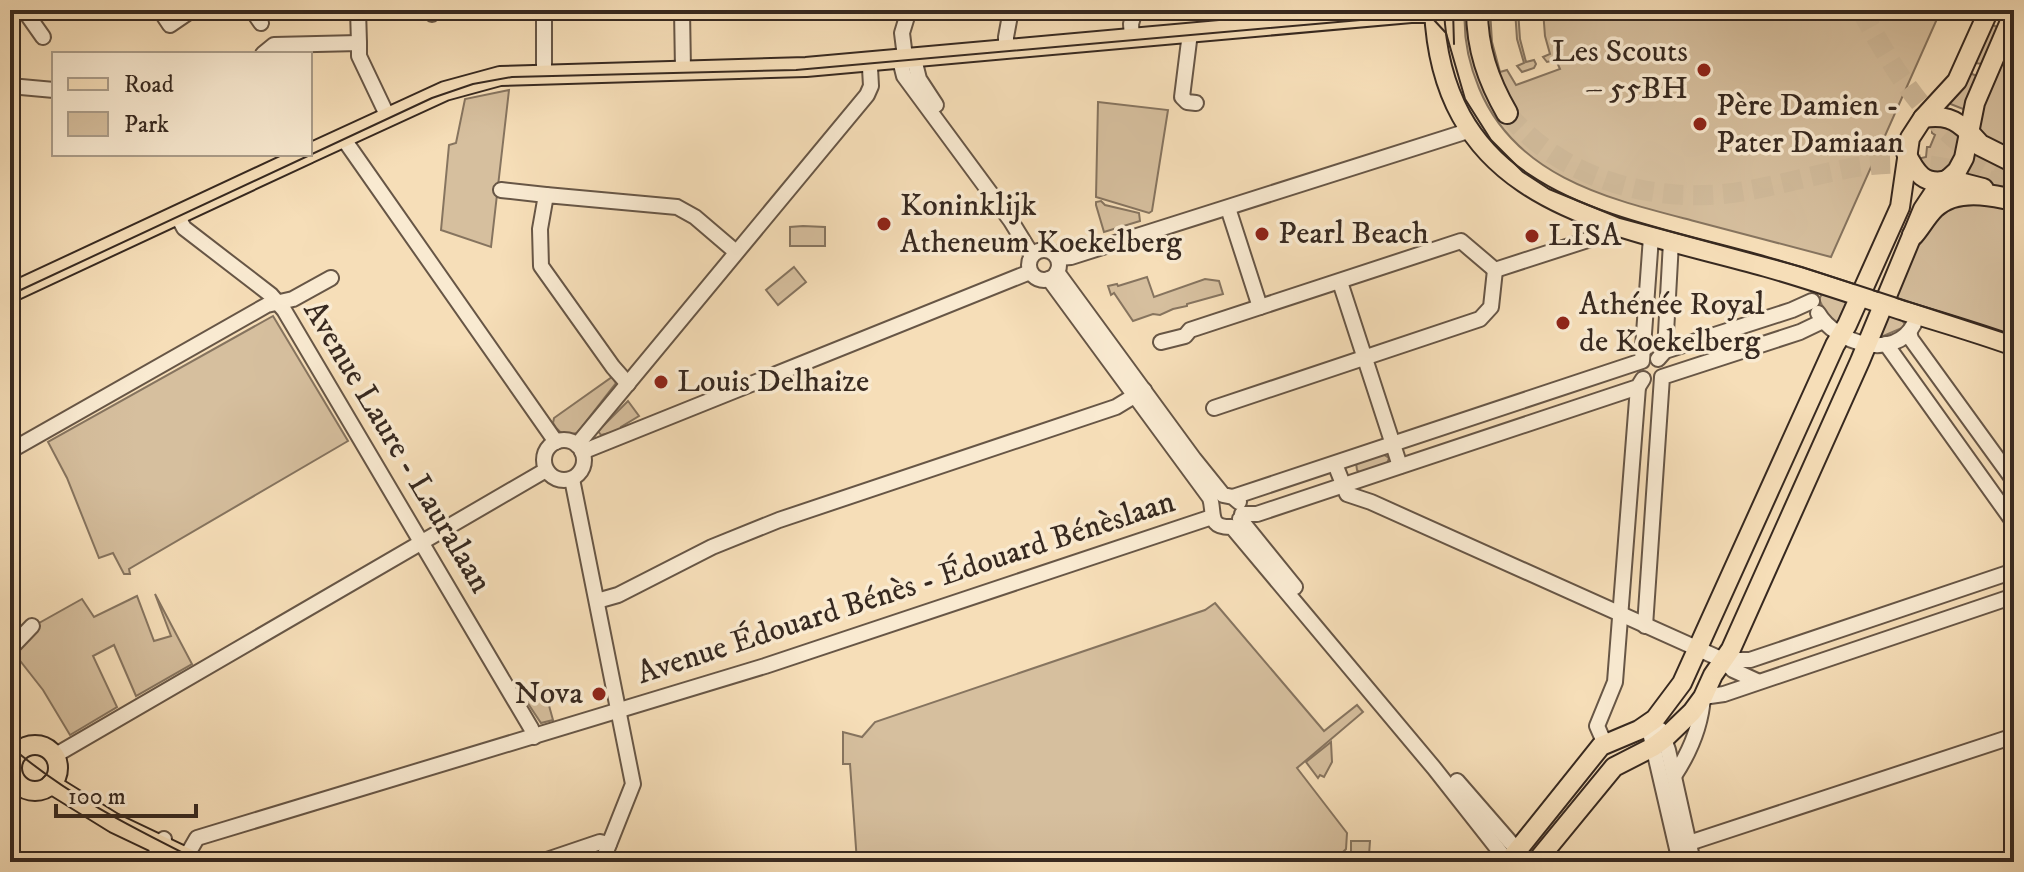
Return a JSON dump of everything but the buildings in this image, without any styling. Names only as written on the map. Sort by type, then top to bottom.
[{"type":"highway","points":[[1477,10],[1481,55],[1491,85],[1507,113]]},
{"type":"highway","points":[[1969,133],[1980,145],[2014,162]]},
{"type":"highway","points":[[1948,180],[1963,182],[2009,200]]},
{"type":"highway","points":[[1913,235],[1935,207],[1949,199],[1979,194],[2009,200]]},
{"type":"main road","points":[[1514,860],[1604,742],[1652,722],[1674,696],[1698,650],[1900,207],[1910,138],[1923,118],[1957,81],[1989,10]]},
{"type":"main road","points":[[312,153],[445,91],[513,74],[810,67],[1434,12],[1445,79],[1454,103],[1471,130],[1500,164],[1527,187],[1570,210],[1597,220],[1671,242],[1813,292],[1859,296],[1883,304],[1913,323],[2014,346]]},
{"type":"main road","points":[[1536,862],[1614,767],[1659,743],[1692,712],[1731,649],[1876,344],[1883,304],[1931,196],[1964,158],[1975,103],[2014,12]]},
{"type":"main road","points":[[761,69],[780,74],[870,68],[911,60]]},
{"type":"main road","points":[[1923,118],[1953,120],[1969,133]]},
{"type":"main road","points":[[1906,153],[1915,172],[1923,179],[1932,182],[1948,180]]},
{"type":"main road","points":[[10,293],[177,215],[288,158]]},
{"type":"main road","points":[[33,746],[47,749],[54,756],[57,764],[53,780],[44,789],[33,791],[14,785],[12,756],[33,746]]},
{"type":"main road","points":[[53,780],[96,813],[191,859]]},
{"type":"street","points":[[24,10],[43,37]]},
{"type":"street","points":[[160,10],[170,25],[192,10]]},
{"type":"street","points":[[358,10],[359,56],[388,117]]},
{"type":"street","points":[[544,10],[544,73]]},
{"type":"street","points":[[682,10],[683,70]]},
{"type":"street","points":[[909,10],[902,33],[911,60],[904,76],[1036,252]]},
{"type":"street","points":[[1006,50],[1011,10]]},
{"type":"street","points":[[1132,38],[1131,24],[1135,10]]},
{"type":"street","points":[[1190,33],[1182,97],[1187,102],[1196,103]]},
{"type":"street","points":[[265,52],[274,45],[359,43]]},
{"type":"street","points":[[870,68],[871,86],[867,95],[594,423],[580,448],[583,468],[572,479],[555,478],[546,470],[545,454],[556,442],[567,441],[580,448],[609,440],[1030,272]]},
{"type":"street","points":[[10,86],[52,90]]},
{"type":"street","points":[[1036,252],[1028,265],[1036,278],[1055,270],[1071,257],[1471,130]]},
{"type":"street","points":[[343,138],[556,442]]},
{"type":"street","points":[[501,190],[677,207],[695,217],[736,252]]},
{"type":"street","points":[[546,195],[540,229],[541,266],[628,384]]},
{"type":"street","points":[[1228,208],[1260,307]]},
{"type":"street","name":"Avenue Laure - Lauralaan","points":[[177,215],[184,228],[280,304],[534,737]]},
{"type":"street","points":[[1495,270],[1586,241],[1597,220]]},
{"type":"street","points":[[1604,742],[1597,726],[1615,682],[1651,237]]},
{"type":"street","points":[[1161,342],[1461,241],[1495,270]]},
{"type":"street","points":[[1645,626],[1671,242]]},
{"type":"street","points":[[1036,252],[1051,251],[1055,270],[1139,393],[1220,503],[1223,527],[1640,383],[1653,382],[1800,332],[1823,321]]},
{"type":"street","points":[[1214,408],[1480,319],[1491,307],[1495,270]]},
{"type":"street","points":[[10,451],[267,305],[280,304],[331,278]]},
{"type":"street","points":[[1340,282],[1400,466]]},
{"type":"street","points":[[1813,292],[1823,321],[1840,336],[1876,344],[1899,362],[2014,523]]},
{"type":"street","name":"Avenue Édouard Bénès - Édouard Bénèslaan","points":[[191,859],[197,838],[778,662],[1220,503],[1792,310],[1813,292]]},
{"type":"street","points":[[1792,310],[1806,316],[1807,324],[1800,332]]},
{"type":"street","points":[[1876,344],[1913,323],[1919,348],[2014,481]]},
{"type":"street","points":[[1899,362],[1898,356],[1905,347],[1919,348]]},
{"type":"street","points":[[597,601],[618,595],[712,547],[779,520],[1116,407],[1139,393]]},
{"type":"street","points":[[594,423],[600,439],[609,440]]},
{"type":"street","points":[[1335,464],[1347,494],[1723,660],[1750,660],[2014,571]]},
{"type":"street","points":[[54,756],[546,470]]},
{"type":"street","points":[[572,479],[633,784],[602,862]]},
{"type":"street","points":[[1220,503],[1241,505],[1238,520]]},
{"type":"street","points":[[1238,520],[1514,860]]},
{"type":"street","points":[[1674,776],[1699,727],[1703,697],[1724,694],[1754,680],[2014,596]]},
{"type":"street","points":[[10,649],[32,626]]},
{"type":"street","points":[[1723,660],[1733,670],[1754,680]]},
{"type":"street","points":[[1750,660],[1754,680]]},
{"type":"street","points":[[1652,722],[1674,776],[1682,851]]},
{"type":"street","points":[[1682,851],[2014,736]]},
{"type":"street","points":[[1659,743],[1682,851],[1693,862]]},
{"type":"street","points":[[541,862],[600,842],[609,844]]},
{"type":"street","points":[[146,862],[154,857],[162,843]]},
{"type":"green space","points":[[1465,10],[1472,10],[1503,98],[1482,10],[1490,10],[1492,42],[1500,72],[1507,70],[1516,85],[1560,69],[1556,60],[1547,62],[1543,57],[1550,54],[1543,10],[1941,10],[1831,257],[1630,204],[1569,180],[1541,164],[1516,144],[1495,119],[1479,88],[1468,50]]},
{"type":"green space","points":[[1515,10],[1518,10],[1520,39],[1526,62],[1534,60],[1536,64],[1534,68],[1522,72],[1517,66],[1524,63],[1517,39]]},
{"type":"green space","points":[[1991,24],[1999,28],[1982,64],[1975,63]]},
{"type":"green space","points":[[2014,29],[2014,155],[1977,133],[1982,101]]},
{"type":"green space","points":[[1970,73],[1979,77],[1968,111],[1948,103]]},
{"type":"green space","points":[[509,90],[491,247],[441,230],[449,145],[456,143],[465,99]]},
{"type":"green space","points":[[1098,102],[1168,110],[1152,211],[1149,213],[1096,197]]},
{"type":"green space","points":[[1946,124],[1960,136],[1959,151],[1949,169],[1933,175],[1917,159],[1926,157],[1927,147],[1930,147],[1935,135],[1932,126]]},
{"type":"green space","points":[[1980,155],[2014,170],[2014,195],[1970,177]]},
{"type":"green space","points":[[1986,200],[2014,211],[2014,341],[1895,301],[1912,253],[1939,208]]},
{"type":"green space","points":[[1101,201],[1105,205],[1139,213],[1140,221],[1104,232],[1096,205]]},
{"type":"green space","points":[[790,227],[825,227],[825,246],[790,246]]},
{"type":"green space","points":[[794,267],[806,282],[778,305],[766,290]]},
{"type":"green space","points":[[1147,277],[1154,297],[1205,279],[1219,281],[1223,294],[1133,321],[1114,293],[1111,295],[1108,286]]},
{"type":"green space","points":[[1822,294],[1847,302],[1838,322],[1835,323],[1826,314],[1819,299]]},
{"type":"green space","points":[[273,316],[348,441],[129,569],[130,574],[124,574],[113,553],[99,558],[67,478],[48,442]]},
{"type":"green space","points":[[1888,317],[1899,317],[1905,324],[1881,337],[1879,335]]},
{"type":"green space","points":[[612,377],[616,383],[577,433],[566,434],[557,429],[554,418]]},
{"type":"green space","points":[[628,401],[639,416],[621,427],[622,430],[601,435],[598,431]]},
{"type":"green space","points":[[1381,453],[1389,458],[1386,466],[1360,473],[1357,470],[1356,463]]},
{"type":"green space","points":[[155,594],[192,664],[136,696],[114,645],[93,656],[117,707],[70,735],[43,690],[14,653],[32,627],[82,599],[94,617],[137,596],[154,641],[171,636]]},
{"type":"green space","points":[[1215,603],[1324,731],[1357,705],[1363,712],[1297,768],[1347,833],[1346,849],[1336,859],[1337,862],[857,862],[850,764],[843,764],[843,732],[862,737],[875,722],[1205,610]]},
{"type":"green space","points":[[545,691],[553,720],[541,723],[527,702]]},
{"type":"green space","points":[[1331,742],[1332,762],[1324,777],[1320,775],[1318,778],[1306,762]]},
{"type":"green space","points":[[1351,841],[1370,841],[1369,855],[1351,854]]},
{"type":"tunnel","points":[[1861,10],[1890,60],[1921,104],[1959,142],[2007,174]]},
{"type":"tunnel","points":[[1507,113],[1556,156],[1584,172],[1647,191],[1712,195],[1761,188],[1855,167],[1890,164],[1944,168],[2014,190]]},
{"type":"tram line","points":[[1453,10],[1454,44]]},
{"type":"tram line","points":[[312,154],[432,98],[473,84],[512,77],[796,70],[1417,15],[1434,20],[1446,33],[1465,99],[1491,140],[1523,172],[1549,189],[1620,218],[1802,267],[2014,336]]},
{"type":"tram line","points":[[10,295],[308,156]]},
{"type":"tram line","points":[[10,746],[78,796],[201,862]]},
{"type":"place","name":"Les Scouts – 55BH","points":[[1704,70]]},
{"type":"place","name":"Père Damien - Pater Damiaan","points":[[1700,124]]},
{"type":"place","name":"Koninklijk Atheneum Koekelberg","points":[[884,224]]},
{"type":"place","name":"Pearl Beach","points":[[1262,234]]},
{"type":"place","name":"LISA","points":[[1532,236]]},
{"type":"place","name":"Athénée Royal de Koekelberg","points":[[1563,323]]},
{"type":"place","name":"Louis Delhaize","points":[[661,382]]},
{"type":"place","name":"Nova","points":[[599,694]]}]
